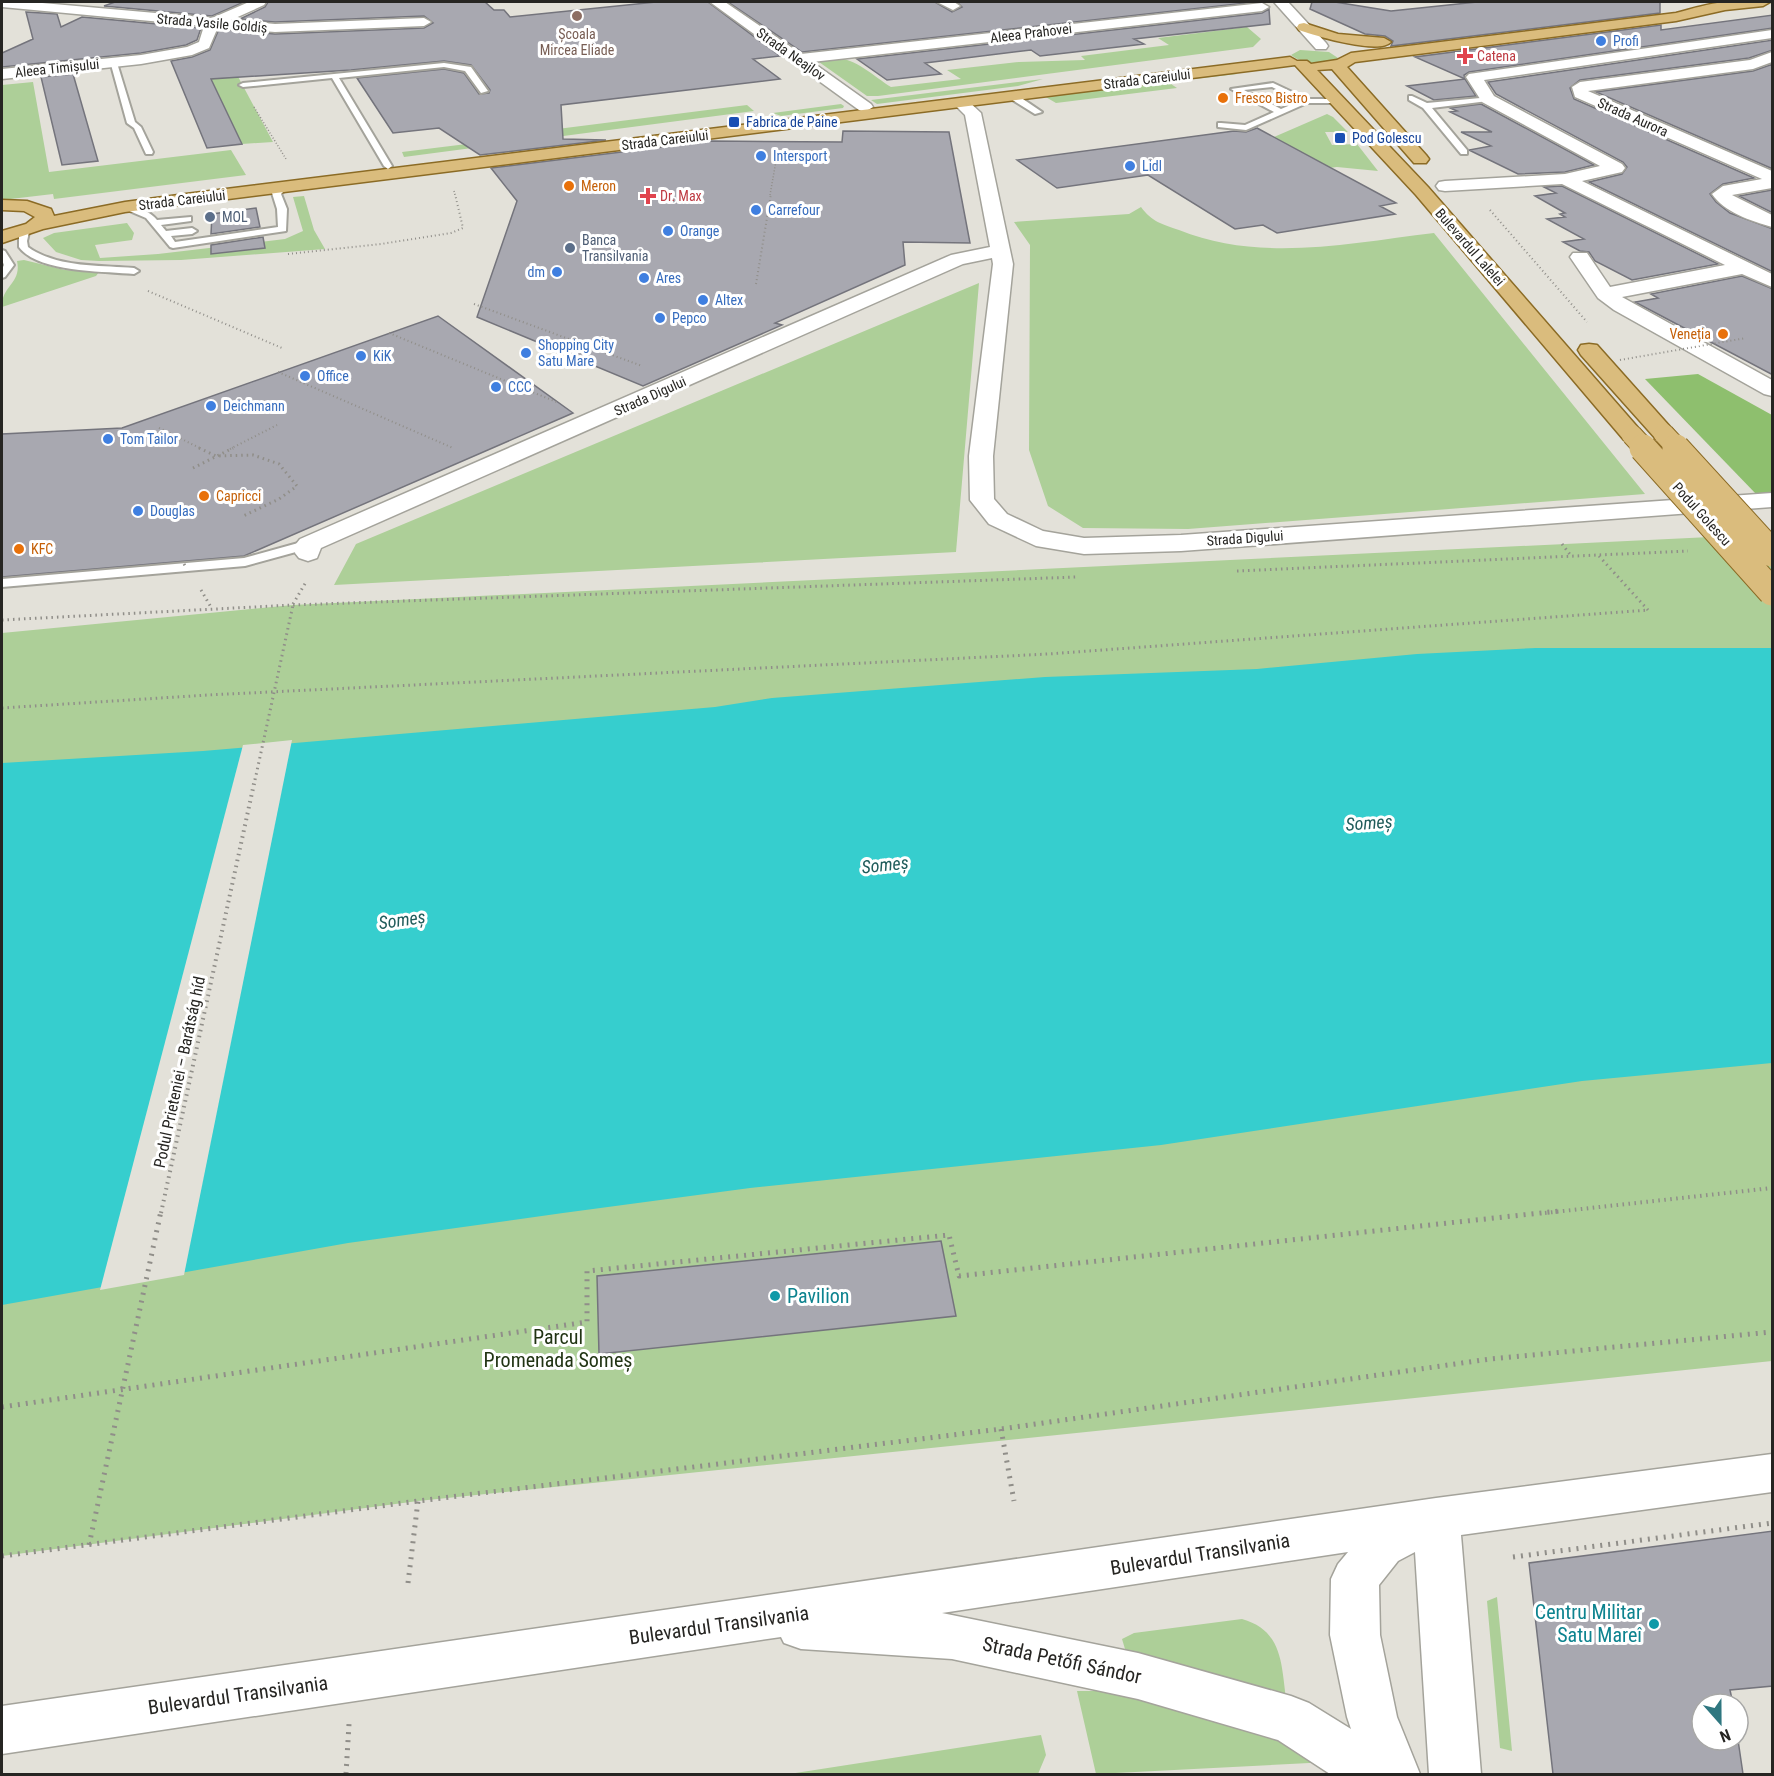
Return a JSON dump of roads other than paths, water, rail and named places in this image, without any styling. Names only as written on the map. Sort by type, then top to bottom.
[{"type":"main road","points":[[1292,54],[1321,46],[1341,57],[1398,42],[1660,10],[1763,2]]},
{"type":"main road","points":[[1292,54],[1341,57],[1676,17],[1724,6]]},
{"type":"main road","points":[[1304,27],[1336,38],[1398,42]]},
{"type":"main road","name":"Bulevardul Lalelei","points":[[1292,54],[1422,191],[1632,435]]},
{"type":"main road","name":"Strada Careiului","points":[[2,237],[125,207],[1224,70],[1292,54]]},
{"type":"main road","name":"Strada Careiului","points":[[2,205],[27,206],[109,200],[1292,54]]},
{"type":"main road","name":"Bulevardul Lalelei","points":[[1341,57],[1460,204]]},
{"type":"main road","points":[[1224,70],[1280,72],[1318,82]]},
{"type":"main road","points":[[27,206],[44,213],[45,218],[32,228]]},
{"type":"main road","name":"Podul Golescu","points":[[1584,331],[1664,434],[1773,553]]},
{"type":"main road","name":"Podul Golescu","points":[[1632,435],[1773,592]]},
{"type":"street","points":[[212,23],[259,2]]},
{"type":"street","name":"Strada Neajlov","points":[[717,2],[800,59],[865,108]]},
{"type":"street","points":[[1281,2],[1321,46]]},
{"type":"street","name":"Strada Vasile Goldiș","points":[[9,4],[275,28],[424,22]]},
{"type":"street","points":[[1260,4],[1272,19]]},
{"type":"street","name":"Aleea Prahovei","points":[[800,59],[1260,4]]},
{"type":"street","name":"Aleea Timișului","points":[[2,74],[147,59],[193,49],[203,45],[209,36],[212,23]]},
{"type":"street","points":[[1445,186],[1564,179],[1616,168],[1488,99],[1474,76],[1773,34]]},
{"type":"street","name":"Strada Aurora","points":[[1773,57],[1753,64],[1580,87],[1581,94],[1617,111],[1773,177]]},
{"type":"street","points":[[1753,64],[1773,72]]},
{"type":"street","name":"Strada Digului","points":[[961,103],[973,113],[1003,264],[981,456],[982,500],[998,519],[1036,538],[1084,546],[1181,543],[1773,500]]},
{"type":"street","points":[[1593,114],[1617,111]]},
{"type":"street","points":[[1534,123],[1558,119]]},
{"type":"street","points":[[1564,179],[1763,274]]},
{"type":"street","points":[[1773,183],[1729,190],[1721,194],[1723,198],[1773,221]]},
{"type":"street","name":"Strada Digului","points":[[309,557],[958,259],[1000,251]]},
{"type":"street","points":[[1580,257],[1605,294],[1663,330],[1773,389]]},
{"type":"street","points":[[1605,294],[1763,274]]},
{"type":"street","name":"Bulevardul Transilvania","points":[[2,1730],[1436,1518],[1773,1473]]},
{"type":"street","points":[[1436,1518],[1455,1774]]},
{"type":"street","name":"Bulevardul Transilvania","points":[[1394,1774],[1372,1717],[1355,1635],[1355,1579],[1381,1546],[1436,1518]]},
{"type":"street","name":"Strada Petőfi Sándor","points":[[728,1623],[952,1636],[1138,1676],[1291,1720],[1375,1774]]},
{"type":"lane","name":"Aleea Timișului","points":[[114,63],[131,123],[137,127],[149,152]]},
{"type":"lane","points":[[243,85],[444,65],[461,66],[468,69],[484,92]]},
{"type":"lane","points":[[334,76],[388,166]]},
{"type":"lane","points":[[1280,112],[1235,89],[1273,85],[1306,101]]},
{"type":"lane","points":[[1014,97],[1038,112]]},
{"type":"lane","points":[[1412,98],[1426,106],[1464,152]]},
{"type":"lane","points":[[1426,106],[1488,99]]},
{"type":"lane","points":[[1221,125],[1246,128],[1306,101],[1336,101]]},
{"type":"lane","points":[[125,207],[149,216],[173,245],[282,229],[282,209],[276,193],[284,187]]},
{"type":"lane","points":[[161,229],[190,225],[161,229]]},
{"type":"lane","points":[[32,228],[21,242],[26,250],[42,260],[134,271]]},
{"type":"lane","points":[[2,253],[9,266],[2,274]]},
{"type":"lane","points":[[2,583],[309,557]]},
{"type":"water","name":"Someș","points":[[1536,648],[1772,648],[1772,1063],[1582,1081],[1161,1145],[750,1188],[563,1213],[348,1243],[2,1305],[2,763],[203,751],[715,707],[772,698],[1045,677],[1257,669],[1417,654]]},
{"type":"place","name":"Școala Mircea Eliade","points":[[577,16]]},
{"type":"place","name":"Profi","points":[[1601,41]]},
{"type":"place","name":"Catena","points":[[1465,56]]},
{"type":"place","name":"Fresco Bistro","points":[[1223,98]]},
{"type":"place","name":"Fabrica de Paine","points":[[734,122]]},
{"type":"place","name":"Pod Golescu","points":[[1340,138]]},
{"type":"place","name":"Intersport","points":[[761,156]]},
{"type":"place","name":"Lidl","points":[[1130,166]]},
{"type":"place","name":"Meron","points":[[569,186]]},
{"type":"place","name":"Dr. Max","points":[[648,196]]},
{"type":"place","name":"Carrefour","points":[[756,210]]},
{"type":"place","name":"MOL","points":[[210,217]]},
{"type":"place","name":"Orange","points":[[668,231]]},
{"type":"place","name":"Banca Transilvania","points":[[570,248]]},
{"type":"place","name":"dm","points":[[557,272]]},
{"type":"place","name":"Ares","points":[[644,278]]},
{"type":"place","name":"Altex","points":[[703,300]]},
{"type":"place","name":"Pepco","points":[[660,318]]},
{"type":"place","name":"Veneția","points":[[1723,334]]},
{"type":"place","name":"Shopping City Satu Mare","points":[[526,353]]},
{"type":"place","name":"KiK","points":[[361,356]]},
{"type":"place","name":"Office","points":[[305,376]]},
{"type":"place","name":"CCC","points":[[496,387]]},
{"type":"place","name":"Deichmann","points":[[211,406]]},
{"type":"place","name":"Tom Tailor","points":[[108,439]]},
{"type":"place","name":"Capricci","points":[[204,496]]},
{"type":"place","name":"Douglas","points":[[138,511]]},
{"type":"place","name":"KFC","points":[[19,549]]},
{"type":"place","name":"Pavilion","points":[[775,1296]]},
{"type":"place","name":"Centru Militar Satu Mareî","points":[[1654,1624]]},
{"type":"park label","name":"Parcul Promenada Someș","points":[[558,1348]]}]
